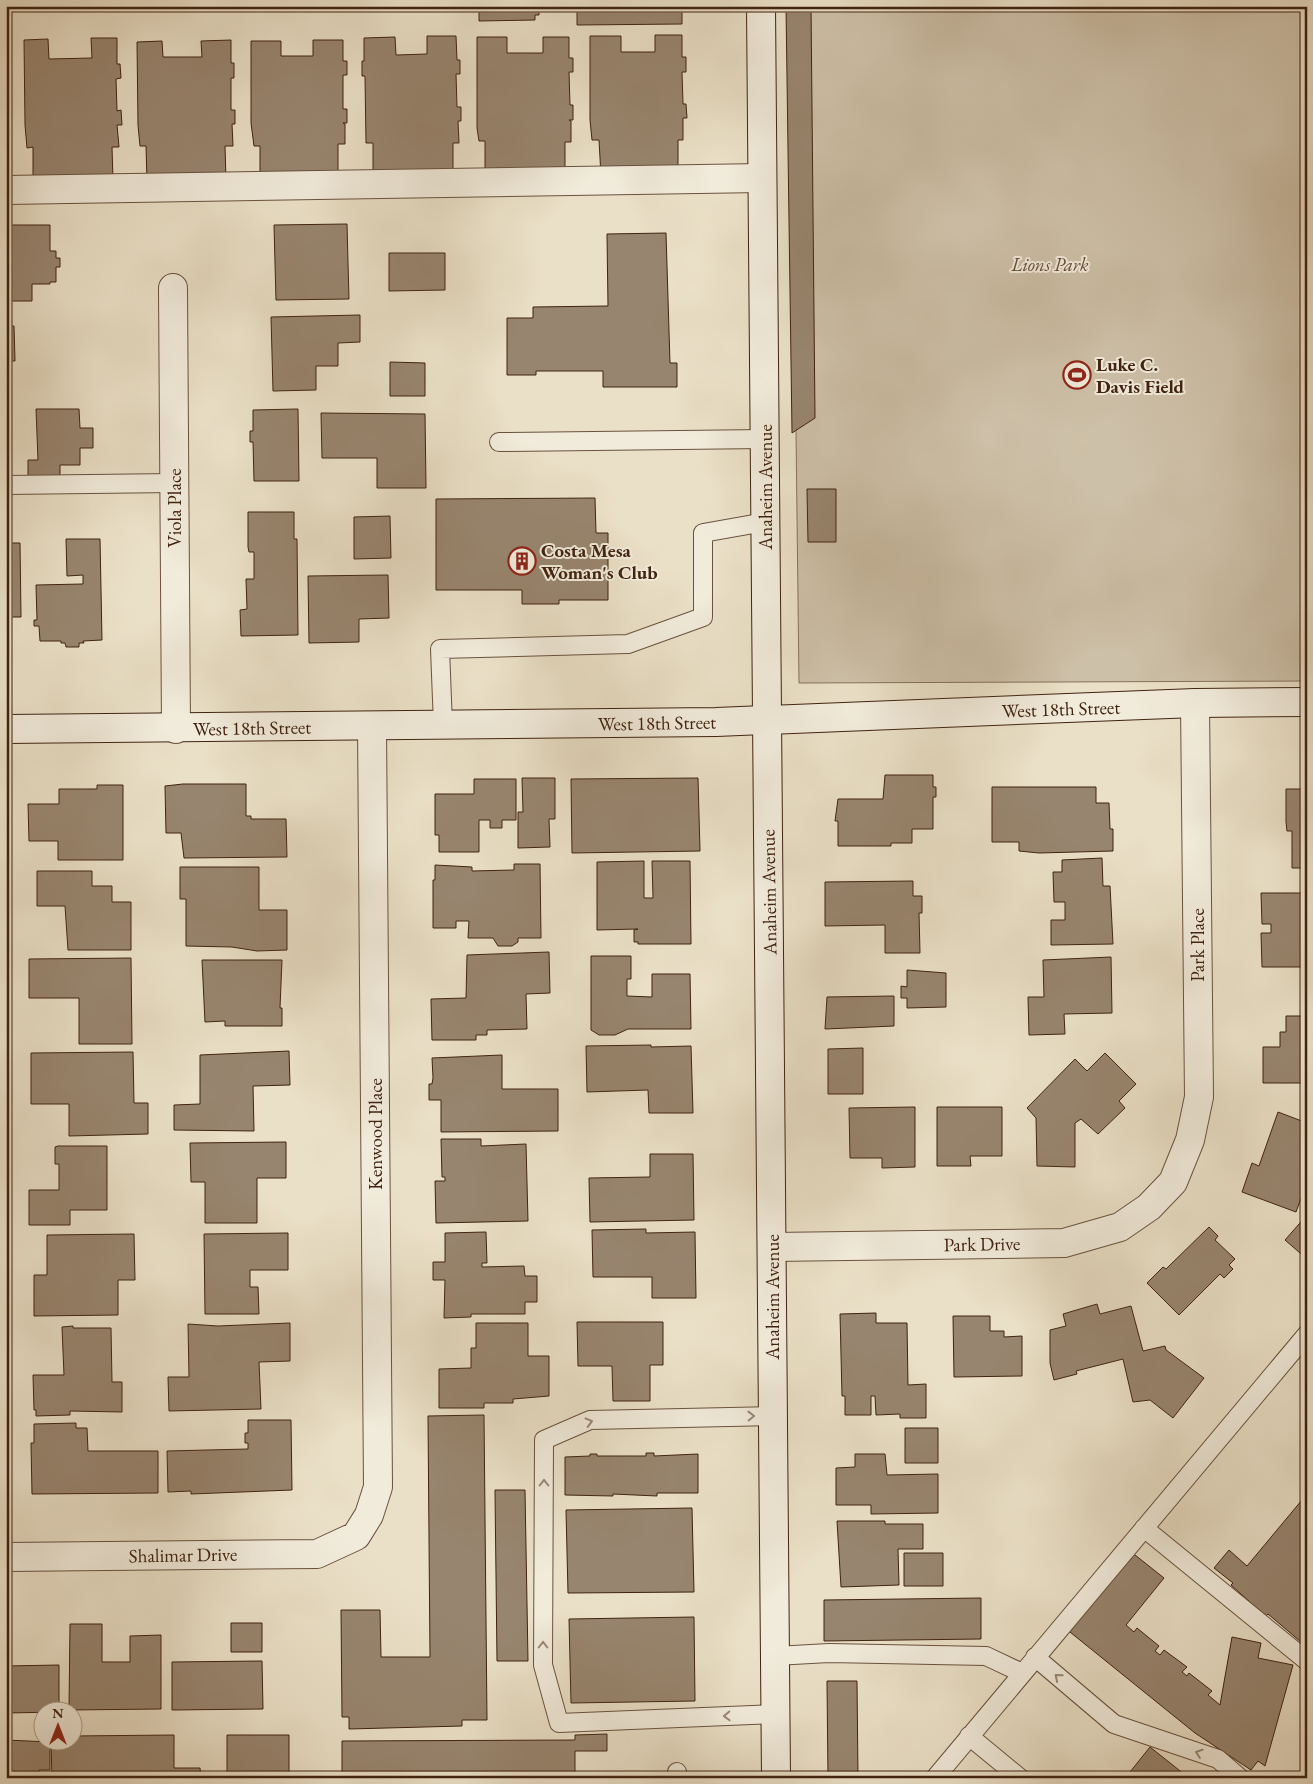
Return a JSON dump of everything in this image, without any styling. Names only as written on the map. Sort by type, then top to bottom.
[{"type":"street","name":"Anaheim Avenue","points":[[761,6],[776,1778]]},
{"type":"street","points":[[6,190],[762,178]]},
{"type":"street","name":"Viola Place","points":[[173,288],[176,729]]},
{"type":"street","name":"West 18th Street","points":[[6,729],[176,729],[767,721],[1196,703],[1307,702]]},
{"type":"street","name":"Park Place","points":[[1173,1182],[1190,1140],[1199,1097],[1196,703]]},
{"type":"street","name":"Kenwood Place","points":[[356,1536],[369,1515],[378,1487],[372,726]]},
{"type":"street","name":"Park Drive","points":[[772,1247],[1064,1243],[1120,1227],[1149,1208],[1173,1182]]},
{"type":"street","name":"Shalimar Drive","points":[[6,1557],[318,1554],[356,1536]]},
{"type":"lane","points":[[499,442],[765,439]]},
{"type":"lane","points":[[6,485],[174,483]]},
{"type":"lane","points":[[443,725],[440,649],[628,644],[703,617],[703,533],[765,522]]},
{"type":"lane","points":[[935,1778],[1307,1334]]},
{"type":"lane","points":[[773,1416],[590,1420],[544,1440],[543,1665],[559,1723],[776,1714]]},
{"type":"lane","points":[[1144,1528],[1307,1661]]},
{"type":"lane","points":[[775,1656],[828,1653],[986,1656],[1022,1673]]},
{"type":"lane","points":[[1035,1657],[1114,1724],[1218,1759],[1240,1778]]},
{"type":"lane","points":[[969,1736],[1020,1778]]},
{"type":"green space","name":"Lions Park","points":[[791,6],[1307,6],[1307,681],[799,683]]},
{"type":"building","points":[[479,6],[539,6],[539,15],[535,15],[535,20],[479,21]]},
{"type":"building","points":[[577,6],[682,6],[682,24],[577,25]]},
{"type":"building","points":[[786,6],[811,6],[815,418],[792,433]]},
{"type":"building","points":[[655,35],[682,35],[682,57],[686,57],[686,72],[682,72],[683,104],[686,104],[687,118],[683,118],[683,140],[678,140],[678,175],[601,176],[599,140],[592,140],[590,120],[590,36],[621,36],[621,52],[655,52]]},
{"type":"building","points":[[427,36],[456,36],[457,60],[460,60],[460,74],[456,74],[457,107],[461,107],[461,121],[458,121],[459,143],[453,143],[453,177],[373,179],[373,143],[366,143],[365,76],[362,76],[364,38],[395,37],[396,55],[427,54]]},
{"type":"building","points":[[477,37],[507,37],[507,53],[543,53],[543,37],[569,37],[569,58],[573,58],[573,72],[569,72],[570,105],[573,105],[573,120],[569,120],[571,121],[571,142],[565,142],[565,177],[485,177],[485,141],[479,141],[477,128]]},
{"type":"building","points":[[91,38],[117,38],[117,64],[120,64],[121,78],[116,79],[117,111],[121,110],[122,125],[117,125],[119,147],[112,147],[113,181],[33,182],[33,147],[27,148],[25,125],[24,40],[48,39],[49,59],[92,58]]},
{"type":"building","points":[[231,40],[231,63],[234,63],[234,78],[231,78],[231,110],[235,110],[235,124],[232,124],[233,146],[225,146],[226,180],[147,182],[146,146],[140,146],[138,125],[137,42],[162,41],[163,57],[202,57],[201,41]]},
{"type":"building","points":[[313,40],[343,40],[343,61],[347,61],[347,75],[343,75],[343,109],[347,109],[347,123],[343,123],[345,124],[345,144],[338,144],[338,180],[260,180],[260,146],[254,146],[251,123],[251,41],[281,41],[281,56],[313,56]]},
{"type":"building","points":[[6,41],[7,65],[10,65],[10,80],[7,80],[7,133]]},
{"type":"building","points":[[347,224],[349,299],[276,300],[274,225]]},
{"type":"building","points":[[6,225],[50,225],[50,251],[56,251],[56,258],[60,258],[60,267],[56,267],[56,282],[32,284],[32,301],[6,301]]},
{"type":"building","points":[[666,233],[670,363],[677,363],[677,387],[603,387],[603,371],[536,371],[536,375],[507,375],[507,318],[533,318],[533,307],[608,306],[607,234]]},
{"type":"building","points":[[389,253],[445,253],[445,290],[389,291]]},
{"type":"building","points":[[360,315],[360,342],[338,343],[338,366],[316,366],[316,390],[273,391],[271,317]]},
{"type":"building","points":[[6,326],[14,326],[15,361],[6,361]]},
{"type":"building","points":[[390,362],[425,363],[425,396],[390,396]]},
{"type":"building","points":[[36,409],[79,409],[80,428],[93,428],[93,448],[80,448],[80,465],[60,465],[60,483],[28,483],[28,460],[38,460]]},
{"type":"building","points":[[298,409],[299,481],[254,481],[253,442],[250,442],[250,431],[253,431],[253,410]]},
{"type":"building","points":[[321,413],[425,414],[426,488],[377,488],[377,458],[322,458]]},
{"type":"building","points":[[807,489],[836,489],[836,542],[808,542]]},
{"type":"building","name":"Costa Mesa Woman's Club","points":[[595,498],[596,533],[608,533],[608,600],[559,600],[559,604],[522,604],[522,590],[436,590],[436,499]]},
{"type":"building","points":[[248,512],[294,512],[294,539],[297,539],[298,635],[241,636],[240,610],[247,609],[246,579],[254,579],[254,552],[249,552],[248,547]]},
{"type":"building","points":[[390,516],[391,558],[354,559],[354,517]]},
{"type":"building","points":[[66,539],[100,539],[102,640],[83,641],[84,643],[79,643],[79,647],[66,647],[65,643],[61,643],[61,641],[40,641],[39,626],[34,626],[34,620],[37,620],[36,585],[83,584],[83,575],[67,576]]},
{"type":"building","points":[[6,543],[20,543],[21,617],[6,617]]},
{"type":"building","points":[[388,575],[389,618],[359,619],[359,642],[309,643],[308,576]]},
{"type":"building","points":[[885,775],[933,775],[933,787],[936,787],[936,797],[933,797],[933,829],[912,829],[912,843],[891,843],[891,846],[838,846],[838,821],[835,821],[838,799],[883,799]]},
{"type":"building","points":[[522,778],[555,778],[555,819],[549,819],[550,847],[518,848],[518,812],[523,812]]},
{"type":"building","points":[[698,778],[700,851],[572,853],[571,779]]},
{"type":"building","points":[[474,779],[516,779],[516,820],[502,820],[502,828],[490,828],[490,820],[479,820],[479,852],[439,852],[439,835],[435,835],[435,794],[474,794]]},
{"type":"building","points":[[183,784],[246,784],[246,816],[251,816],[251,819],[286,819],[287,857],[184,858],[181,833],[166,833],[165,786]]},
{"type":"building","points":[[97,785],[123,785],[123,860],[58,860],[58,841],[29,841],[28,804],[59,804],[59,789],[97,789]]},
{"type":"building","points":[[992,787],[1096,787],[1096,803],[1109,803],[1110,829],[1113,829],[1113,851],[1039,853],[1019,851],[1019,842],[992,842]]},
{"type":"building","points":[[1286,789],[1307,789],[1307,868],[1292,868],[1292,831],[1287,831]]},
{"type":"building","points":[[1102,858],[1103,886],[1110,886],[1113,944],[1051,945],[1051,920],[1065,920],[1065,902],[1054,902],[1053,872],[1062,872],[1062,860]]},
{"type":"building","points":[[644,861],[644,898],[653,898],[652,861],[690,861],[691,944],[638,944],[638,942],[634,942],[634,930],[638,929],[597,930],[597,862]]},
{"type":"building","points":[[514,864],[540,864],[541,938],[518,938],[518,942],[512,946],[498,946],[493,938],[468,938],[469,921],[456,921],[456,928],[433,928],[433,880],[435,880],[435,865],[472,867],[472,871],[514,870]]},
{"type":"building","points":[[180,867],[259,867],[259,910],[287,910],[287,950],[257,951],[232,947],[186,946],[186,899],[180,899]]},
{"type":"building","points":[[37,871],[92,871],[92,886],[112,886],[112,902],[131,902],[131,950],[68,950],[65,906],[37,906]]},
{"type":"building","points":[[913,881],[913,896],[922,896],[922,913],[919,913],[920,953],[885,953],[885,925],[825,926],[825,882]]},
{"type":"building","points":[[1261,893],[1307,893],[1307,967],[1262,967],[1261,933],[1271,933],[1271,924],[1262,924]]},
{"type":"building","points":[[549,952],[550,993],[526,994],[527,1029],[487,1030],[487,1035],[476,1035],[476,1040],[432,1040],[431,999],[466,998],[467,955]]},
{"type":"building","points":[[591,956],[631,956],[631,979],[627,979],[627,996],[652,997],[652,974],[690,974],[691,1029],[628,1029],[615,1035],[599,1035],[591,1030]]},
{"type":"building","points":[[1111,957],[1112,1013],[1064,1014],[1065,1034],[1029,1035],[1028,997],[1044,997],[1043,960]]},
{"type":"building","points":[[131,958],[132,1044],[79,1044],[79,998],[29,998],[29,959]]},
{"type":"building","points":[[202,960],[282,960],[280,1008],[282,1008],[282,1026],[225,1026],[225,1021],[205,1022]]},
{"type":"building","points":[[907,970],[946,973],[946,1007],[907,1008],[907,998],[901,998],[901,986],[907,987]]},
{"type":"building","points":[[894,996],[894,1026],[825,1029],[827,997]]},
{"type":"building","points":[[1286,1016],[1307,1016],[1307,1090],[1303,1090],[1303,1083],[1263,1083],[1263,1047],[1280,1047],[1280,1032],[1286,1032]]},
{"type":"building","points":[[651,1045],[651,1047],[691,1046],[693,1113],[649,1113],[648,1090],[587,1092],[586,1046]]},
{"type":"building","points":[[863,1048],[863,1094],[828,1094],[828,1049]]},
{"type":"building","points":[[289,1051],[290,1085],[253,1086],[254,1131],[174,1130],[174,1105],[200,1104],[200,1055]]},
{"type":"building","points":[[133,1052],[134,1103],[148,1103],[148,1134],[69,1136],[69,1104],[31,1104],[31,1053]]},
{"type":"building","points":[[1105,1053],[1136,1084],[1119,1101],[1125,1108],[1098,1134],[1081,1119],[1075,1123],[1075,1167],[1037,1166],[1036,1118],[1027,1108],[1075,1059],[1087,1071]]},
{"type":"building","points":[[502,1055],[502,1089],[558,1089],[558,1131],[441,1132],[441,1100],[429,1100],[429,1084],[432,1084],[433,1078],[432,1058]]},
{"type":"building","points":[[915,1107],[915,1167],[882,1168],[882,1158],[850,1158],[849,1108]]},
{"type":"building","points":[[937,1107],[1002,1107],[1002,1156],[970,1156],[971,1166],[937,1166]]},
{"type":"building","points":[[1278,1112],[1307,1123],[1307,1182],[1296,1212],[1242,1192],[1252,1163],[1259,1166]]},
{"type":"building","points":[[441,1139],[481,1139],[481,1146],[526,1144],[528,1221],[436,1223],[435,1181],[445,1181],[445,1177],[442,1177]]},
{"type":"building","points":[[286,1142],[286,1178],[257,1178],[257,1223],[205,1223],[205,1182],[191,1182],[190,1143]]},
{"type":"building","points":[[107,1146],[107,1210],[70,1210],[70,1225],[29,1225],[29,1190],[59,1190],[59,1164],[55,1164],[55,1147]]},
{"type":"building","points":[[650,1154],[693,1154],[694,1220],[590,1222],[589,1178],[650,1177]]},
{"type":"building","points":[[1307,1215],[1307,1259],[1285,1240]]},
{"type":"building","points":[[1209,1227],[1218,1236],[1215,1240],[1235,1259],[1229,1265],[1233,1269],[1224,1278],[1220,1274],[1179,1315],[1147,1283],[1163,1267],[1166,1269]]},
{"type":"building","points":[[646,1229],[646,1233],[695,1232],[696,1298],[652,1298],[652,1277],[593,1277],[592,1230]]},
{"type":"building","points":[[486,1232],[487,1263],[482,1263],[482,1267],[524,1266],[525,1276],[537,1276],[537,1302],[525,1302],[525,1314],[471,1314],[471,1317],[444,1318],[445,1280],[433,1280],[433,1262],[445,1262],[445,1233]]},
{"type":"building","points":[[288,1233],[288,1270],[250,1270],[250,1287],[258,1287],[259,1314],[205,1314],[204,1234]]},
{"type":"building","points":[[134,1234],[135,1280],[118,1280],[118,1315],[34,1316],[34,1275],[47,1275],[47,1235]]},
{"type":"building","points":[[1097,1304],[1100,1314],[1131,1306],[1143,1351],[1165,1346],[1166,1350],[1204,1378],[1173,1418],[1150,1400],[1133,1402],[1123,1359],[1076,1371],[1077,1374],[1054,1380],[1050,1363],[1050,1330],[1066,1326],[1063,1314]]},
{"type":"building","points":[[876,1313],[876,1323],[907,1323],[908,1385],[926,1384],[926,1418],[900,1418],[900,1414],[876,1415],[875,1396],[871,1396],[871,1415],[845,1415],[845,1396],[842,1396],[840,1314]]},
{"type":"building","points":[[953,1316],[990,1316],[990,1331],[1004,1331],[1004,1337],[1022,1336],[1022,1376],[954,1377]]},
{"type":"building","points":[[577,1322],[663,1322],[663,1365],[650,1365],[650,1401],[613,1401],[612,1366],[578,1366]]},
{"type":"building","points":[[290,1323],[290,1361],[259,1362],[261,1409],[169,1411],[168,1377],[189,1377],[188,1324],[218,1326]]},
{"type":"building","points":[[476,1323],[528,1323],[528,1356],[549,1356],[549,1396],[513,1399],[513,1403],[484,1403],[484,1408],[439,1408],[439,1369],[471,1368],[471,1348],[476,1348]]},
{"type":"building","points":[[73,1326],[73,1328],[111,1328],[112,1382],[122,1382],[122,1412],[70,1411],[70,1415],[36,1416],[36,1410],[34,1410],[33,1375],[64,1375],[62,1327]]},
{"type":"building","points":[[484,1415],[487,1720],[462,1720],[462,1726],[349,1729],[349,1717],[342,1717],[341,1610],[380,1610],[381,1657],[430,1657],[428,1416]]},
{"type":"building","points":[[248,1420],[291,1420],[292,1490],[191,1494],[191,1491],[168,1492],[167,1451],[248,1449],[248,1443],[245,1443],[245,1433],[248,1433]]},
{"type":"building","points":[[76,1423],[76,1428],[87,1428],[88,1451],[158,1451],[158,1493],[32,1494],[31,1443],[34,1443],[34,1424]]},
{"type":"building","points":[[905,1428],[938,1428],[938,1463],[905,1463]]},
{"type":"building","points":[[646,1453],[654,1453],[654,1456],[698,1454],[698,1493],[657,1493],[657,1496],[613,1494],[613,1496],[565,1495],[565,1457],[590,1456],[590,1454],[597,1454],[597,1456],[646,1456]]},
{"type":"building","points":[[855,1454],[885,1454],[887,1475],[938,1474],[938,1513],[871,1514],[871,1505],[836,1505],[836,1468],[855,1467]]},
{"type":"building","points":[[495,1490],[525,1490],[528,1661],[497,1661]]},
{"type":"building","points":[[1307,1494],[1307,1635],[1301,1642],[1268,1614],[1266,1616],[1231,1585],[1233,1583],[1214,1568],[1229,1550],[1247,1566]]},
{"type":"building","points":[[692,1508],[694,1592],[568,1593],[566,1510]]},
{"type":"building","points":[[837,1521],[885,1521],[885,1524],[923,1524],[923,1549],[898,1549],[899,1585],[841,1587]]},
{"type":"building","points":[[1130,1551],[1164,1578],[1126,1625],[1134,1632],[1137,1628],[1159,1646],[1155,1651],[1160,1655],[1164,1650],[1187,1667],[1182,1672],[1187,1676],[1189,1673],[1212,1691],[1208,1695],[1220,1705],[1232,1637],[1261,1643],[1258,1658],[1293,1665],[1265,1766],[1258,1761],[1251,1770],[1195,1733],[1065,1628]]},
{"type":"building","points":[[904,1553],[943,1553],[943,1586],[904,1586]]},
{"type":"building","points":[[981,1598],[981,1639],[824,1641],[824,1600]]},
{"type":"building","points":[[694,1617],[695,1701],[571,1703],[569,1619]]},
{"type":"building","points":[[231,1623],[262,1623],[262,1652],[231,1652]]},
{"type":"building","points":[[70,1624],[102,1624],[102,1662],[130,1662],[130,1636],[161,1635],[161,1709],[82,1710],[82,1702],[69,1702]]},
{"type":"building","points":[[262,1661],[263,1709],[172,1710],[172,1662]]},
{"type":"building","points":[[59,1665],[59,1702],[32,1702],[32,1713],[6,1713],[6,1666]]},
{"type":"building","points":[[827,1681],[857,1681],[858,1778],[828,1778]]},
{"type":"building","points":[[607,1734],[607,1751],[575,1751],[575,1778],[342,1778],[342,1741],[575,1740],[575,1735]]},
{"type":"building","points":[[174,1735],[174,1768],[200,1768],[201,1778],[52,1778],[51,1752],[82,1752],[82,1736]]},
{"type":"building","points":[[227,1735],[289,1735],[289,1778],[227,1778]]},
{"type":"building","points":[[6,1740],[32,1741],[32,1752],[50,1752],[50,1770],[39,1770],[39,1778],[6,1778]]},
{"type":"building","points":[[1150,1747],[1189,1778],[1126,1777]]},
{"type":"place","name":"Luke C. Davis Field","points":[[1077,375]]},
{"type":"place","name":"Costa Mesa Woman's Club","points":[[522,561]]}]
